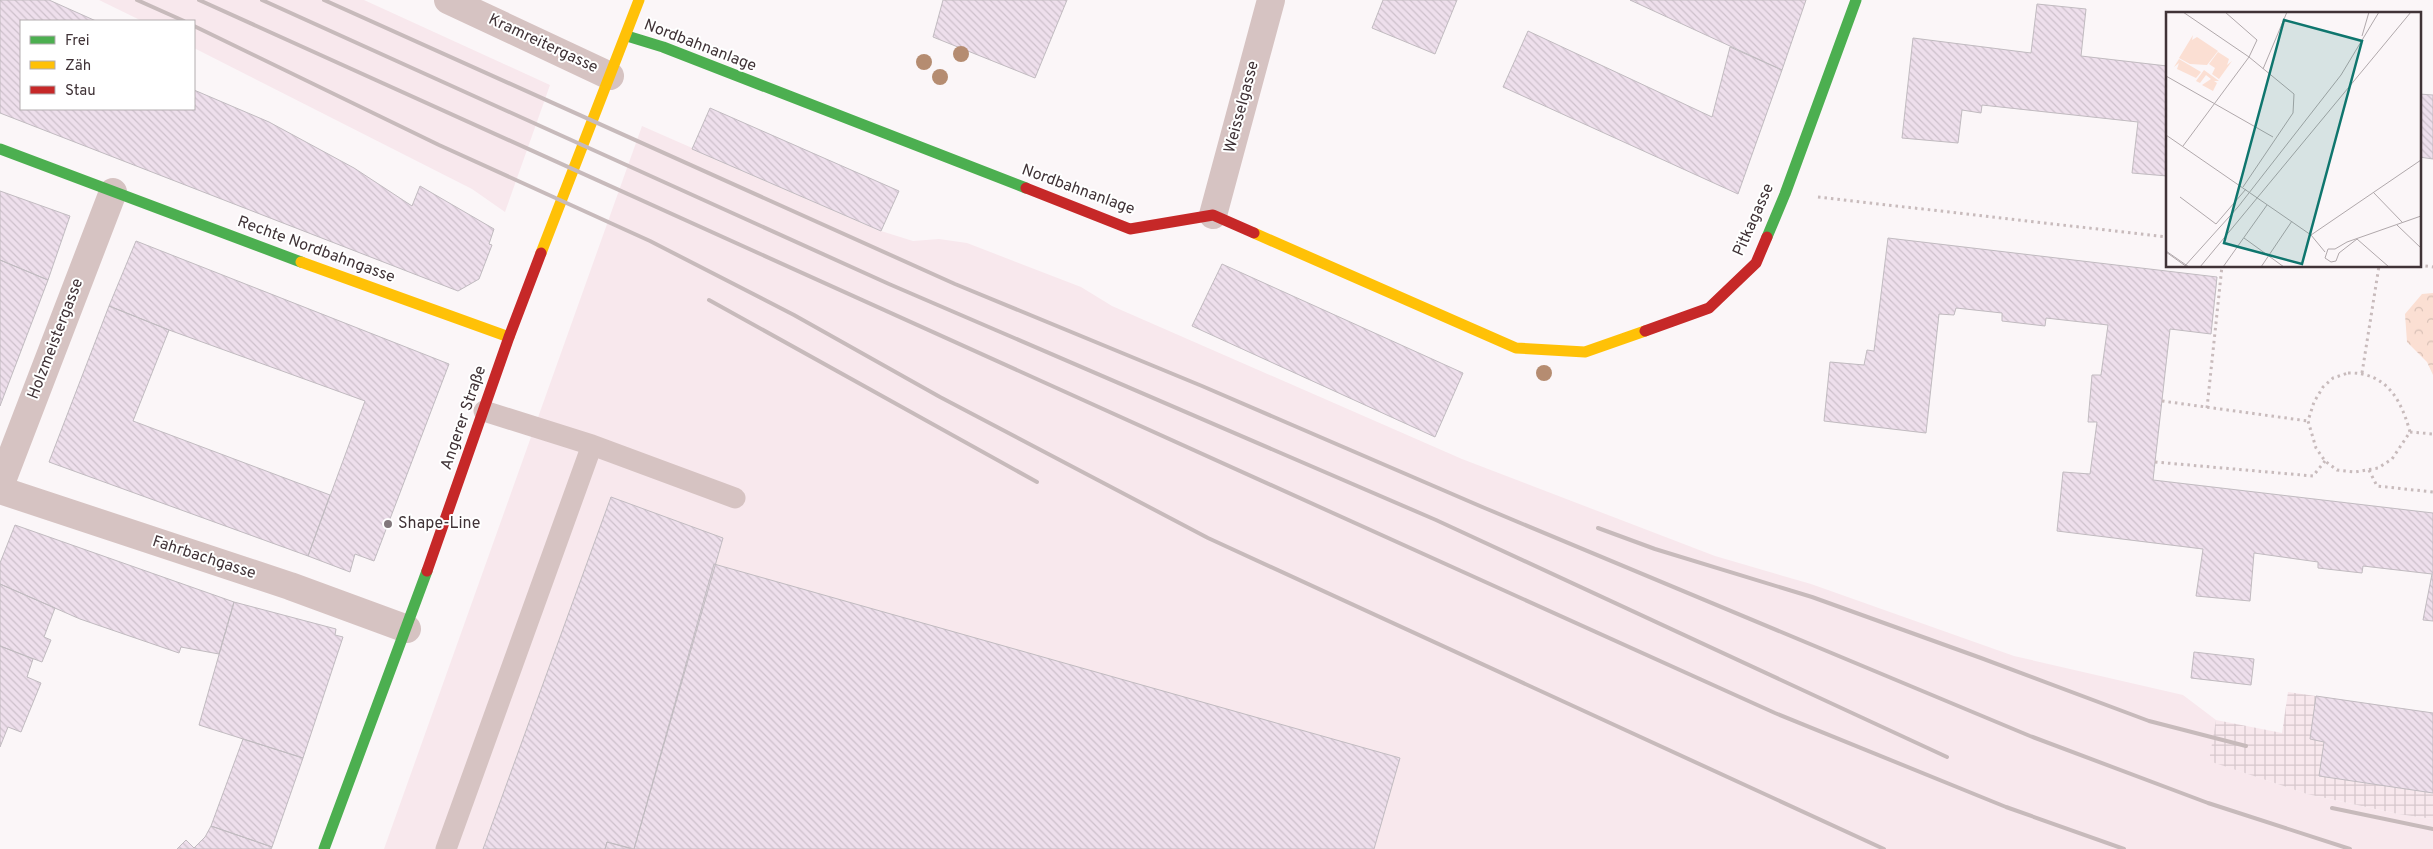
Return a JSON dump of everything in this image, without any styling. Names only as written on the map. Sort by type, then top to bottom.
[{"type":"street","name":"Kramreitergasse","points":[[448,0],[610,76]]},
{"type":"street","name":"Angerer Straße","points":[[324,849],[407,629],[509,337],[627,36],[639,0]]},
{"type":"street","name":"Weisselgasse","points":[[1213,215],[1271,0]]},
{"type":"street","name":"Pitkagasse","points":[[1213,215],[1516,348],[1585,352],[1710,308],[1756,263],[1785,194],[1856,0]]},
{"type":"street","name":"Nordbahnanlage","points":[[627,36],[663,47],[1130,229],[1213,215]]},
{"type":"street","name":"Rechte Nordbahngasse","points":[[0,149],[446,316],[509,337]]},
{"type":"street","name":"Holzmeistergasse","points":[[0,486],[113,192]]},
{"type":"street","name":"Fahrbachgasse","points":[[0,490],[290,586],[407,629]]},
{"type":"lane","points":[[484,411],[592,445],[735,498]]},
{"type":"lane","points":[[446,849],[592,445]]},
{"type":"path","points":[[1785,194],[2166,237]]},
{"type":"path","points":[[2420,265],[2433,267]]},
{"type":"path","points":[[2207,408],[2222,268]]},
{"type":"path","points":[[2362,372],[2379,268]]},
{"type":"path","points":[[2362,372],[2376,377],[2389,387],[2406,415],[2410,432],[2392,460],[2378,468],[2355,472],[2337,470],[2325,462],[2316,448],[2308,421],[2319,395],[2333,378],[2348,373],[2362,372]]},
{"type":"path","points":[[2162,401],[2308,421]]},
{"type":"path","points":[[2410,432],[2433,434]]},
{"type":"path","points":[[2155,462],[2312,476],[2325,462]]},
{"type":"path","points":[[2369,470],[2377,486],[2433,492]]},
{"type":"shaded area","points":[[99,0],[364,0],[550,85],[505,212],[472,189],[195,49],[195,20],[140,20]]},
{"type":"shaded area","points":[[642,126],[881,231],[913,241],[939,239],[967,243],[1081,287],[1112,306],[1462,459],[1715,556],[1811,584],[2014,656],[2183,695],[2216,720],[2210,761],[2307,794],[2398,814],[2433,819],[2433,849],[384,849]]},
{"type":"shaded area","points":[[2288,692],[2433,713],[2433,819],[2398,814],[2307,794],[2209,761],[2216,720],[2282,733]]},
{"type":"green space","points":[[2433,293],[2433,375],[2427,362],[2407,342],[2405,314],[2422,294]]},
{"type":"building","points":[[0,0],[49,0],[94,20],[20,20],[20,110],[195,110],[195,90],[269,122],[354,168],[412,206],[420,186],[494,229],[489,244],[492,245],[479,279],[458,291],[0,113]]},
{"type":"building","points":[[943,0],[1067,0],[1035,78],[933,37]]},
{"type":"building","points":[[1383,0],[1457,0],[1435,54],[1372,28]]},
{"type":"building","points":[[1630,0],[1806,0],[1782,70]]},
{"type":"building","points":[[2037,4],[2086,9],[2081,56],[2166,66],[2166,176],[2132,173],[2138,122],[1982,105],[1981,113],[1962,110],[1958,143],[1902,138],[1913,38],[2031,53]]},
{"type":"building","points":[[1528,31],[1712,117],[1730,47],[1782,70],[1738,194],[1503,87]]},
{"type":"building","points":[[2420,94],[2433,95],[2433,159],[2420,157]]},
{"type":"building","points":[[710,108],[899,191],[881,231],[692,149]]},
{"type":"building","points":[[0,191],[70,216],[48,280],[0,260]]},
{"type":"building","points":[[1888,238],[2217,277],[2211,334],[2170,329],[2153,480],[2433,513],[2433,621],[2423,620],[2432,574],[2363,566],[2362,573],[2318,568],[2318,562],[2254,553],[2250,601],[2196,596],[2203,549],[2057,531],[2063,472],[2090,474],[2097,422],[2088,422],[2092,375],[2101,375],[2108,325],[2046,318],[2045,326],[2002,321],[2002,313],[1956,308],[1954,315],[1939,314],[1926,433],[1824,421],[1830,362],[1864,365],[1867,350],[1874,351]]},
{"type":"building","points":[[136,241],[449,364],[374,561],[355,554],[350,572],[308,556],[365,401],[169,330],[109,306]]},
{"type":"building","points":[[0,260],[48,280],[0,406]]},
{"type":"building","points":[[1222,264],[1463,373],[1435,437],[1192,326]]},
{"type":"building","points":[[109,306],[169,330],[133,421],[330,495],[308,556],[49,462]]},
{"type":"building","points":[[611,497],[723,538],[634,849],[607,842],[605,849],[483,849]]},
{"type":"building","points":[[15,525],[234,602],[219,654],[181,647],[179,653],[80,619],[0,584],[0,563]]},
{"type":"building","points":[[714,564],[1400,758],[1374,849],[634,849]]},
{"type":"building","points":[[0,584],[55,608],[44,637],[51,640],[42,662],[0,646]]},
{"type":"building","points":[[234,602],[336,629],[335,635],[343,637],[303,758],[199,725]]},
{"type":"building","points":[[0,646],[33,659],[27,677],[41,683],[21,732],[8,727],[0,747]]},
{"type":"building","points":[[2194,652],[2254,659],[2251,685],[2191,678]]},
{"type":"building","points":[[2316,696],[2433,713],[2433,793],[2319,776],[2324,742],[2310,739]]},
{"type":"building","points":[[243,739],[303,758],[272,847],[211,826]]},
{"type":"building","points":[[211,826],[272,847],[271,849],[177,849],[186,840],[194,848],[205,837]]},
{"type":"building","points":[[607,842],[632,849],[605,849]]},
{"type":"railway","points":[[137,0],[182,20]]},
{"type":"railway","points":[[199,0],[1775,713],[2006,807],[2124,849]]},
{"type":"railway","points":[[262,0],[889,284],[1436,520],[1947,757]]},
{"type":"railway","points":[[324,0],[955,284],[1202,386],[1487,509],[2030,736],[2208,803],[2350,849]]},
{"type":"railway","points":[[195,26],[439,145],[650,241],[794,315],[940,397],[1208,538],[1884,849]]},
{"type":"railway","points":[[709,300],[1037,482]]},
{"type":"railway","points":[[1598,528],[1655,549],[1812,597],[2149,721],[2246,746]]},
{"type":"railway","points":[[2332,808],[2433,829]]},
{"type":"traffic: fast","points":[[1767,237],[1785,194],[1856,0]]},
{"type":"traffic: fast","points":[[627,36],[663,47],[1026,188]]},
{"type":"traffic: fast","points":[[0,149],[301,262]]},
{"type":"traffic: fast","points":[[324,849],[427,571]]},
{"type":"traffic: slow","points":[[541,253],[639,0]]},
{"type":"traffic: slow","points":[[1254,233],[1516,348],[1585,352],[1645,331]]},
{"type":"traffic: slow","points":[[301,262],[509,337]]},
{"type":"traffic: jam","points":[[1026,188],[1130,229],[1213,215],[1254,233]]},
{"type":"traffic: jam","points":[[1645,331],[1709,308],[1756,263],[1767,237]]},
{"type":"traffic: jam","points":[[427,571],[509,337],[541,253]]},
{"type":"place","name":"Shape-Line","points":[[388,524]]}]
